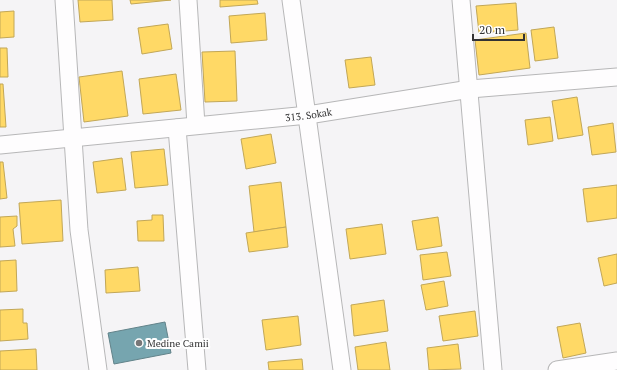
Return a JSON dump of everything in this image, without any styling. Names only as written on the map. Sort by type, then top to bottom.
[{"type":"street","points":[[64,0],[79,230],[98,370]]},
{"type":"street","points":[[188,0],[196,125]]},
{"type":"street","points":[[291,0],[342,370]]},
{"type":"street","points":[[461,0],[470,89],[493,370]]},
{"type":"street","name":"313. Sokak","points":[[0,146],[196,125],[308,115],[470,89],[617,77]]},
{"type":"street","points":[[177,128],[197,370]]},
{"type":"street","points":[[557,370],[617,361]]},
{"type":"building: Homes","points":[[78,0],[112,0],[113,20],[80,22]]},
{"type":"building: Homes","points":[[130,0],[171,0],[131,4]]},
{"type":"building: Homes","points":[[220,0],[257,0],[258,4],[220,7]]},
{"type":"building: Homes","points":[[516,3],[518,30],[479,33],[476,6]]},
{"type":"building: Homes","points":[[14,11],[14,37],[0,38],[0,12]]},
{"type":"building: Homes","points":[[265,13],[267,40],[231,43],[229,16]]},
{"type":"building: Homes","points":[[168,24],[172,49],[142,54],[138,28]]},
{"type":"building: Homes","points":[[554,27],[558,58],[535,61],[531,30]]},
{"type":"building: Homes","points":[[526,33],[530,68],[479,75],[475,40]]},
{"type":"building: Homes","points":[[0,48],[7,48],[8,77],[0,77]]},
{"type":"building: Homes","points":[[235,51],[237,101],[205,102],[202,52]]},
{"type":"building: Homes","points":[[371,57],[375,85],[349,88],[345,60]]},
{"type":"building: Homes","points":[[122,71],[128,116],[84,122],[79,77]]},
{"type":"building: Homes","points":[[176,74],[181,110],[143,114],[139,79]]},
{"type":"building: Homes","points":[[0,84],[3,84],[6,127],[0,127]]},
{"type":"building: Homes","points":[[577,97],[583,135],[558,139],[552,101]]},
{"type":"building: Homes","points":[[550,117],[553,141],[528,145],[525,120]]},
{"type":"building: Homes","points":[[613,123],[616,152],[592,155],[588,127]]},
{"type":"building: Homes","points":[[271,134],[276,163],[246,169],[241,139]]},
{"type":"building: Homes","points":[[164,149],[168,185],[135,188],[131,152]]},
{"type":"building: Homes","points":[[122,158],[126,190],[97,193],[93,162]]},
{"type":"building: Homes","points":[[0,162],[3,162],[7,198],[0,199]]},
{"type":"building: Homes","points":[[281,182],[286,227],[254,232],[249,186]]},
{"type":"building: Homes","points":[[617,185],[617,218],[587,222],[583,189]]},
{"type":"building: Homes","points":[[61,200],[63,241],[22,244],[19,203]]},
{"type":"building: Homes","points":[[152,215],[163,215],[164,241],[138,241],[137,221],[152,220]]},
{"type":"building: Homes","points":[[17,216],[17,226],[13,229],[15,246],[0,247],[0,217]]},
{"type":"building: Homes","points":[[438,217],[442,246],[417,250],[412,221]]},
{"type":"building: Homes","points":[[382,224],[386,254],[350,259],[346,229]]},
{"type":"building: Homes","points":[[286,227],[288,247],[249,252],[246,233]]},
{"type":"building: Homes","points":[[447,252],[451,276],[423,280],[420,255]]},
{"type":"building: Homes","points":[[617,254],[617,283],[604,286],[598,258]]},
{"type":"building: Homes","points":[[16,260],[17,291],[0,292],[0,261]]},
{"type":"building: Homes","points":[[138,267],[140,291],[106,293],[105,270]]},
{"type":"building: Homes","points":[[444,281],[448,306],[426,310],[421,285]]},
{"type":"building: Homes","points":[[384,300],[388,331],[354,336],[351,305]]},
{"type":"building: Homes","points":[[23,309],[23,323],[27,323],[28,339],[0,341],[0,310]]},
{"type":"building: Homes","points":[[475,311],[478,336],[443,341],[439,316]]},
{"type":"building: Homes","points":[[298,316],[301,345],[266,350],[262,320]]},
{"type":"building: Homes","points":[[580,323],[586,353],[563,358],[557,327]]},
{"type":"building: Homes","points":[[386,342],[390,370],[358,370],[355,347]]},
{"type":"building: Homes","points":[[458,344],[461,369],[429,370],[427,348]]},
{"type":"building: Homes","points":[[36,349],[37,370],[0,370],[0,351]]},
{"type":"building: Homes","points":[[302,359],[303,370],[269,370],[268,362]]},
{"type":"building: Public","name":"Medine Camii","points":[[165,322],[171,353],[114,364],[108,333]]},
{"type":"place","name":"Medine Camii","points":[[139,343]]}]
